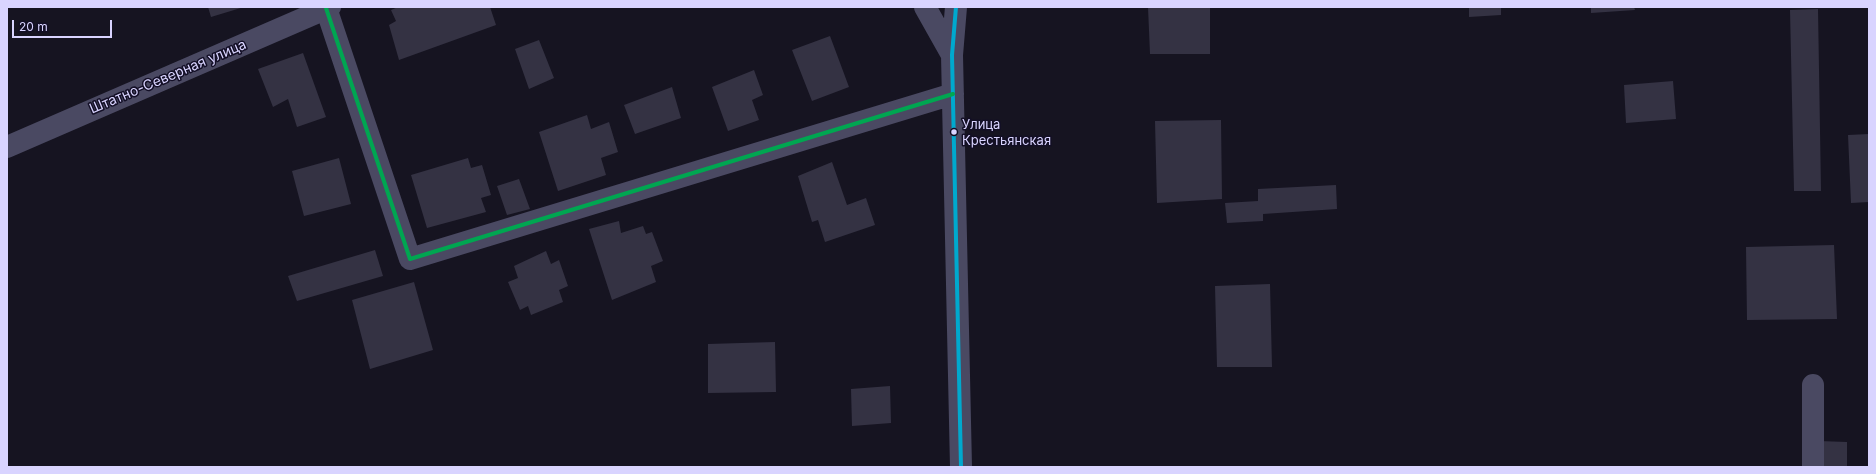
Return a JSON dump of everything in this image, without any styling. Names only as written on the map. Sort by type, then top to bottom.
[{"type":"street","points":[[925,7],[952,55]]},
{"type":"street","points":[[956,7],[952,55],[961,467]]},
{"type":"street","points":[[328,8],[410,259],[953,94]]},
{"type":"street","name":"Штатно-Северная улица","points":[[7,147],[328,8]]},
{"type":"street","points":[[1813,385],[1813,467]]},
{"type":"building","points":[[208,7],[244,7],[211,17]]},
{"type":"building","points":[[398,7],[490,7],[496,25],[399,60],[389,25],[396,21],[391,10]]},
{"type":"building","points":[[1148,7],[1210,7],[1210,54],[1150,54]]},
{"type":"building","points":[[1469,7],[1501,7],[1501,15],[1469,17]]},
{"type":"building","points":[[1591,7],[1634,7],[1635,10],[1591,13]]},
{"type":"building","points":[[1818,9],[1821,191],[1794,191],[1790,10]]},
{"type":"building","points":[[830,36],[849,87],[812,101],[792,50]]},
{"type":"building","points":[[539,40],[554,78],[529,89],[515,49]]},
{"type":"building","points":[[303,53],[326,117],[297,127],[288,99],[273,107],[258,69]]},
{"type":"building","points":[[754,70],[763,95],[752,100],[759,120],[728,131],[712,87]]},
{"type":"building","points":[[1673,81],[1676,119],[1626,123],[1624,85]]},
{"type":"building","points":[[672,87],[681,118],[635,134],[624,105]]},
{"type":"building","points":[[587,115],[591,129],[609,122],[618,152],[601,158],[606,175],[558,191],[539,132]]},
{"type":"building","points":[[1221,120],[1222,199],[1157,203],[1155,121]]},
{"type":"building","points":[[1869,134],[1869,202],[1851,203],[1848,135]]},
{"type":"building","points":[[339,158],[351,204],[304,216],[292,171]]},
{"type":"building","points":[[468,158],[471,168],[482,165],[491,195],[481,198],[486,212],[427,228],[411,175]]},
{"type":"building","points":[[832,162],[847,205],[866,198],[875,225],[825,242],[818,220],[812,222],[798,176]]},
{"type":"building","points":[[519,179],[530,209],[507,215],[497,186]]},
{"type":"building","points":[[1336,185],[1337,209],[1263,214],[1263,221],[1227,223],[1225,203],[1258,201],[1258,189]]},
{"type":"building","points":[[619,221],[621,233],[643,226],[646,234],[652,232],[663,261],[651,266],[656,282],[612,300],[589,229]]},
{"type":"building","points":[[1834,245],[1837,319],[1747,320],[1746,247]]},
{"type":"building","points":[[375,250],[383,276],[297,301],[288,276]]},
{"type":"building","points":[[546,251],[551,264],[559,260],[568,286],[559,290],[563,302],[531,315],[528,306],[520,310],[508,282],[518,278],[514,266]]},
{"type":"building","points":[[414,282],[433,350],[370,369],[352,300]]},
{"type":"building","points":[[1270,284],[1272,367],[1217,367],[1215,286]]},
{"type":"building","points":[[775,342],[776,392],[708,393],[708,344]]},
{"type":"building","points":[[890,386],[891,423],[852,426],[851,389]]},
{"type":"building","points":[[1819,441],[1847,442],[1847,467],[1819,467]]},
{"type":"transit line","points":[[956,7],[952,55],[961,467]]},
{"type":"transit line","points":[[326,8],[410,259],[953,94]]},
{"type":"place","name":"Улица Крестьянская","points":[[954,132]]}]
